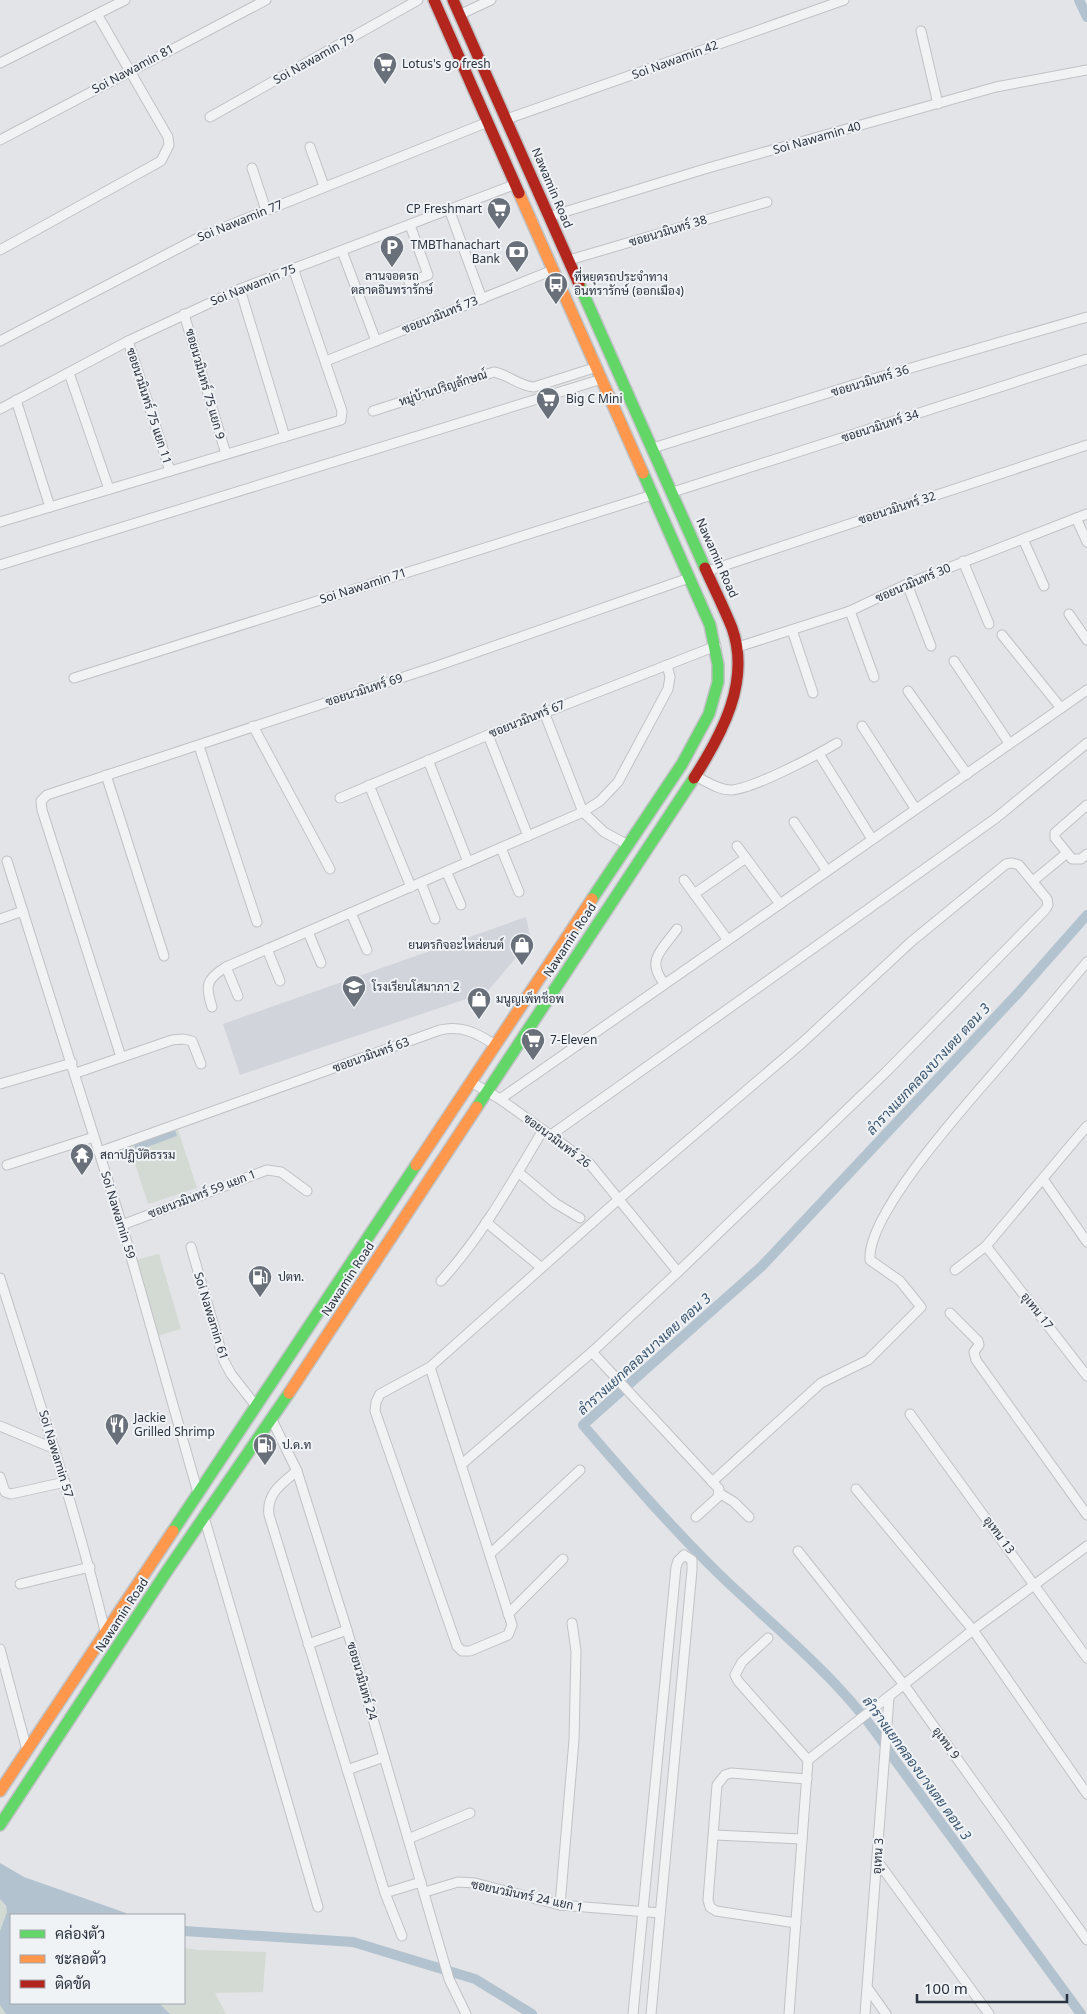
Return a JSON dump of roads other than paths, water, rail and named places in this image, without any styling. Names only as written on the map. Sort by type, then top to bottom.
[{"type":"main road","name":"Nawamin Road","points":[[0,1791],[105,1630],[682,764],[709,719],[716,700],[718,682],[716,646],[710,626],[434,0]]},
{"type":"main road","name":"Nawamin Road","points":[[0,1825],[204,1517],[272,1420],[695,776],[720,733],[733,703],[738,684],[738,647],[708,570],[548,217],[507,119],[453,0]]},
{"type":"main road","points":[[443,20],[459,15]]},
{"type":"main road","points":[[256,1406],[272,1420]]},
{"type":"street","points":[[0,63],[125,0]]},
{"type":"street","name":"Soi Nawamin 81","points":[[0,140],[266,0]]},
{"type":"street","name":"Soi Nawamin 79","points":[[210,117],[418,0]]},
{"type":"street","points":[[459,15],[491,0]]},
{"type":"street","name":"Soi Nawamin 42","points":[[507,119],[844,0]]},
{"type":"street","points":[[0,250],[161,161],[169,145],[168,137],[97,14]]},
{"type":"street","points":[[921,31],[938,104]]},
{"type":"street","name":"Soi Nawamin 40","points":[[548,217],[708,168],[996,87],[1087,70]]},
{"type":"street","name":"Soi Nawamin 77","points":[[0,341],[200,237],[488,122]]},
{"type":"street","points":[[310,147],[324,186]]},
{"type":"street","points":[[252,168],[266,210]]},
{"type":"street","name":"Soi Nawamin 75","points":[[0,409],[128,341],[240,289],[516,184]]},
{"type":"street","name":"ซอยนวมินทร์ 38","points":[[569,260],[767,202]]},
{"type":"street","points":[[449,209],[482,299]]},
{"type":"street","points":[[409,282],[428,275],[410,225]]},
{"type":"street","points":[[342,251],[376,341]]},
{"type":"street","points":[[0,522],[341,420],[342,411],[293,268]]},
{"type":"street","name":"ซอยนวมินทร์ 73","points":[[326,361],[554,270]]},
{"type":"street","points":[[240,289],[284,437]]},
{"type":"street","name":"ซอยนวมินทร์ 75 แยก 9","points":[[184,314],[226,454]]},
{"type":"street","name":"ซอยนวมินทร์ 36","points":[[653,448],[866,381],[1087,317]]},
{"type":"street","name":"ซอยนวมินทร์ 75 แยก 11","points":[[128,341],[170,471]]},
{"type":"street","name":"ซอยนวมินทร์ 34","points":[[673,492],[1087,359]]},
{"type":"street","name":"หมู่บ้านปริญลักษณ์","points":[[373,411],[494,372],[504,374],[527,387],[534,387],[597,367]]},
{"type":"street","points":[[69,373],[109,489]]},
{"type":"street","points":[[0,565],[602,379]]},
{"type":"street","points":[[16,400],[50,507]]},
{"type":"street","name":"ซอยนวมินทร์ 32","points":[[708,570],[1087,445]]},
{"type":"street","name":"Soi Nawamin 71","points":[[74,678],[652,495]]},
{"type":"street","name":"ซอยนวมินทร์ 30","points":[[738,647],[850,611],[906,584],[1087,514]]},
{"type":"street","points":[[1076,518],[1087,542]]},
{"type":"street","points":[[1023,539],[1044,586]]},
{"type":"street","points":[[963,562],[989,624]]},
{"type":"street","name":"ซอยนวมินทร์ 69","points":[[121,1057],[42,810],[41,801],[55,792],[199,746],[689,578]]},
{"type":"street","points":[[906,584],[931,646]]},
{"type":"street","points":[[850,611],[874,677]]},
{"type":"street","points":[[1069,614],[1087,640]]},
{"type":"street","points":[[792,630],[813,693]]},
{"type":"street","points":[[1002,635],[1061,708]]},
{"type":"street","name":"ซอยนวมินทร์ 67","points":[[340,798],[544,712],[716,646]]},
{"type":"street","points":[[954,661],[1009,743]]},
{"type":"street","points":[[212,1007],[207,992],[208,983],[214,974],[226,967],[447,873],[583,812],[600,801],[618,782],[668,689],[670,683],[667,666]]},
{"type":"street","points":[[500,1099],[727,939],[872,840],[915,808],[968,774],[1009,743],[1087,690]]},
{"type":"street","points":[[908,691],[968,774]]},
{"type":"street","points":[[544,712],[583,812],[604,832],[628,845]]},
{"type":"street","points":[[253,726],[330,869]]},
{"type":"street","points":[[862,726],[915,808]]},
{"type":"street","points":[[488,735],[528,836]]},
{"type":"street","points":[[695,776],[721,788],[731,790],[741,788],[819,754],[837,743]]},
{"type":"street","points":[[441,1281],[457,1263],[518,1172],[547,1133],[996,818],[1087,743]]},
{"type":"street","points":[[199,746],[257,922]]},
{"type":"street","points":[[819,754],[872,840]]},
{"type":"street","points":[[428,760],[468,862]]},
{"type":"street","points":[[106,775],[164,956]]},
{"type":"street","points":[[369,785],[411,887]]},
{"type":"street","points":[[1087,805],[1055,833],[1057,843],[1077,861],[1087,854]]},
{"type":"street","points":[[794,822],[827,871]]},
{"type":"street","points":[[738,846],[780,904]]},
{"type":"street","points":[[501,848],[519,892]]},
{"type":"street","points":[[1033,881],[1066,853]]},
{"type":"street","points":[[694,894],[746,858]]},
{"type":"street","name":"Soi Nawamin 59","points":[[7,861],[76,1073],[122,1225],[198,1493]]},
{"type":"street","points":[[430,1367],[512,1625],[508,1636],[470,1651],[462,1651],[457,1646],[374,1411],[380,1394],[430,1367],[619,1199],[802,1043],[912,941],[1006,864],[1019,865],[1047,898],[1048,905],[1045,910],[886,1072],[592,1352],[462,1464]]},
{"type":"street","points":[[447,873],[461,905]]},
{"type":"street","points":[[684,880],[727,939]]},
{"type":"street","points":[[421,883],[435,919]]},
{"type":"street","points":[[0,919],[23,911]]},
{"type":"street","points":[[351,913],[367,950]]},
{"type":"street","points":[[664,983],[655,973],[655,958],[678,929]]},
{"type":"street","points":[[308,932],[321,962]]},
{"type":"street","points":[[267,949],[280,981]]},
{"type":"street","points":[[712,1482],[821,1383],[868,1360],[921,1307],[900,1281],[870,1260],[869,1252],[882,1218],[932,1144],[1087,962]]},
{"type":"street","points":[[226,967],[238,996]]},
{"type":"street","name":"ซอยนวมินทร์ 63","points":[[99,1152],[450,1028],[464,1028],[496,1045]]},
{"type":"street","points":[[76,1073],[172,1040],[183,1039],[192,1041],[201,1064]]},
{"type":"street","points":[[0,1084],[72,1063]]},
{"type":"street","name":"ซอยนวมินทร์ 26","points":[[471,1082],[500,1099],[590,1164],[678,1272]]},
{"type":"street","points":[[955,1270],[986,1246],[1087,1126]]},
{"type":"street","points":[[7,1165],[94,1136]]},
{"type":"street","name":"ซอยนวมินทร์ 59 แยก 1","points":[[122,1225],[267,1170],[281,1172],[307,1191]]},
{"type":"street","points":[[518,1172],[555,1203],[580,1218]]},
{"type":"street","points":[[1043,1179],[1087,1242]]},
{"type":"street","points":[[486,1222],[536,1264]]},
{"type":"street","name":"อุเทน 17","points":[[986,1246],[1087,1376]]},
{"type":"street","name":"Soi Nawamin 61","points":[[191,1247],[224,1361],[230,1374],[256,1406]]},
{"type":"street","name":"Soi Nawamin 57","points":[[0,1278],[55,1449],[90,1567],[105,1630]]},
{"type":"street","points":[[950,1313],[978,1341],[979,1345],[974,1352],[976,1360],[1087,1515]]},
{"type":"street","points":[[592,1352],[712,1482],[719,1493],[734,1502],[749,1517]]},
{"type":"street","name":"อุเทน 13","points":[[910,1414],[1087,1658]]},
{"type":"street","name":"ซอยนวมินทร์ 24","points":[[272,1420],[297,1471],[347,1630],[425,1892],[447,1973],[463,2013]]},
{"type":"street","points":[[0,1426],[55,1449]]},
{"type":"street","points":[[490,1554],[580,1470]]},
{"type":"street","points":[[297,1471],[279,1486],[268,1505],[308,1644],[385,1893],[402,1936]]},
{"type":"street","points":[[0,1477],[5,1492],[11,1494],[64,1482]]},
{"type":"street","points":[[856,1489],[973,1630],[1087,1794]]},
{"type":"street","points":[[696,1517],[719,1493]]},
{"type":"street","points":[[204,1517],[318,1907]]},
{"type":"street","points":[[808,1760],[863,1716],[905,1686],[973,1630],[1087,1546]]},
{"type":"street","name":"อุเทน 9","points":[[798,1551],[905,1686],[1087,1940]]},
{"type":"street","points":[[633,2014],[676,1567],[678,1561],[684,1555],[692,1560],[692,1570],[651,2014]]},
{"type":"street","points":[[508,1614],[563,1559]]},
{"type":"street","points":[[20,1584],[90,1567]]},
{"type":"street","points":[[560,1905],[574,1740],[576,1650],[572,1623]]},
{"type":"street","points":[[308,1644],[347,1630]]},
{"type":"street","points":[[768,1638],[742,1662],[735,1675],[738,1681],[808,1760],[789,2014]]},
{"type":"street","points":[[0,1649],[27,1750]]},
{"type":"street","name":"อุเทน 3","points":[[865,2014],[869,1990],[889,1698]]},
{"type":"street","points":[[347,1770],[384,1757]]},
{"type":"street","points":[[796,1923],[716,1911],[710,1907],[708,1900],[715,1835],[717,1784],[725,1775],[731,1773],[807,1779]]},
{"type":"street","points":[[408,1839],[470,1813]]},
{"type":"street","points":[[715,1835],[802,1839]]},
{"type":"street","points":[[878,1862],[989,2014]]},
{"type":"street","points":[[385,1893],[421,1882]]},
{"type":"street","name":"ซอยนวมินทร์ 24 แยก 1","points":[[425,1892],[458,1882],[475,1883],[560,1905],[660,1913]]},
{"type":"street","points":[[869,1990],[886,2014]]},
{"type":"water","points":[[175,1130],[177,1136],[136,1151],[134,1144]]},
{"type":"water","points":[[0,1863],[24,1877],[126,1913],[10,1914],[10,2004],[160,2004],[170,2014],[6,2014],[0,2005],[0,1931],[7,1912],[6,1906],[0,1899]]},
{"type":"waterway","points":[[1079,0],[1087,17]]},
{"type":"waterway","name":"ลำรางแยกคลองบางเตย ตอน 3","points":[[1081,2014],[854,1705],[811,1660],[700,1555],[583,1425],[762,1266],[1019,992],[1087,915]]},
{"type":"waterway","points":[[185,1931],[353,1942],[475,1979],[532,2014]]},
{"type":"place","name":"Lotus's go fresh","points":[[385,85]]},
{"type":"place","name":"CP Freshmart","points":[[499,230]]},
{"type":"place","name":"ลานจอดรถ ตลาดอินทรารักษ์","points":[[392,268]]},
{"type":"place","name":"TMBThanachart Bank","points":[[517,273]]},
{"type":"place","name":"ที่หยุดรถประจำทาง อินทรารักษ์ (ออกเมือง)","points":[[556,305]]},
{"type":"place","name":"Big C Mini","points":[[548,420]]},
{"type":"place","name":"ยนตรกิจอะไหล่ยนต์","points":[[522,966]]},
{"type":"place","name":"โรงเรียนโสมาภา 2","points":[[354,1008]]},
{"type":"place","name":"มนูญเพ็ทช็อพ","points":[[479,1020]]},
{"type":"place","name":"7-Eleven","points":[[533,1061]]},
{"type":"place","name":"สถาปฏิบัติธรรม","points":[[82,1176]]},
{"type":"place","name":"ปตท.","points":[[260,1298]]},
{"type":"place","name":"Jackie Grilled Shrimp","points":[[117,1446]]},
{"type":"place","name":"ป.ด.ท","points":[[265,1466]]}]
